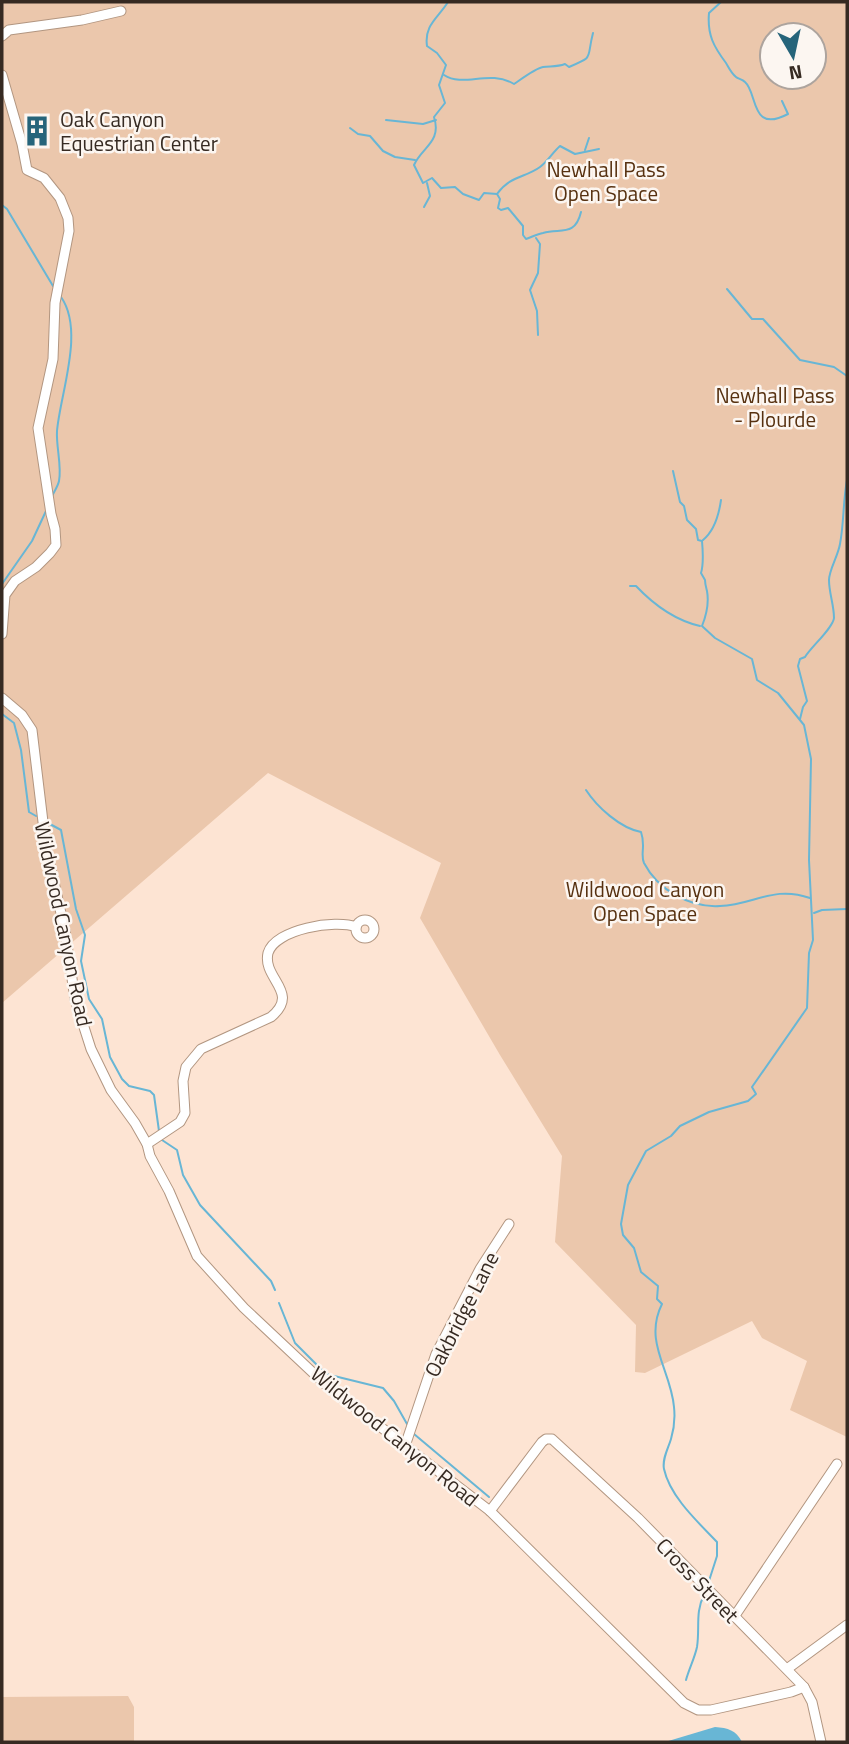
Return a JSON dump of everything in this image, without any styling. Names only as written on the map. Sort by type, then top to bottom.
[{"type":"street","points":[[2,36],[9,30],[82,20],[121,11]]},
{"type":"street","points":[[2,75],[27,170],[44,178],[60,198],[68,218],[67,245],[56,298],[53,359],[38,428],[56,545],[36,567],[15,581],[5,595],[2,634]]},
{"type":"street","name":"Wildwood Canyon Road","points":[[2,698],[22,715],[32,730],[46,847],[65,931],[75,999],[91,1049],[111,1090],[147,1144],[150,1156],[169,1191],[197,1256],[244,1308],[261,1321],[326,1385],[490,1511],[684,1703],[698,1710],[724,1707],[804,1687]]},
{"type":"street","points":[[147,1144],[180,1122],[185,1113],[183,1081],[186,1068],[201,1048],[271,1017],[278,1010],[282,994],[268,966],[275,942],[312,927],[328,924],[345,923],[356,927]]},
{"type":"street","name":"Oakbridge Lane","points":[[405,1446],[436,1354],[480,1269],[509,1224]]},
{"type":"street","name":"Cross Street","points":[[490,1511],[546,1439],[552,1439],[638,1518],[804,1687],[812,1702],[821,1742]]},
{"type":"street","points":[[734,1617],[837,1464]]},
{"type":"street","points":[[787,1669],[847,1625]]},
{"type":"green space","points":[[2,2],[847,2],[847,1437],[790,1410],[807,1361],[762,1338],[752,1321],[645,1373],[635,1372],[636,1325],[555,1242],[562,1156],[420,918],[441,863],[268,773],[2,1003]]},
{"type":"green space","points":[[128,1696],[134,1707],[134,1742],[2,1742],[2,1697]]},
{"type":"water","points":[[715,1727],[731,1730],[742,1742],[665,1742]]},
{"type":"waterway","points":[[448,2],[430,27],[427,39],[427,46],[437,53],[446,65],[439,85],[445,103],[434,117],[436,126],[433,138],[414,165],[423,183],[432,178],[441,188],[455,187],[463,194],[479,200],[484,193],[497,194],[500,199],[498,208],[508,208],[523,226],[526,239],[541,233],[571,228],[581,212]]},
{"type":"waterway","points":[[721,2],[709,13],[710,34],[718,52],[733,74],[749,87],[761,116],[776,119],[788,114],[782,101]]},
{"type":"waterway","points":[[444,75],[460,80],[495,78],[514,84],[540,68],[565,64],[569,67],[583,61],[588,56],[593,33]]},
{"type":"waterway","points":[[386,120],[423,124],[436,120]]},
{"type":"waterway","points":[[350,128],[358,134],[370,136],[383,151],[395,157],[415,160]]},
{"type":"waterway","points":[[585,150],[589,138]]},
{"type":"waterway","points":[[497,194],[508,183],[540,167],[560,146],[575,154],[599,149]]},
{"type":"waterway","points":[[424,207],[430,196],[427,183]]},
{"type":"waterway","points":[[2,205],[53,286]]},
{"type":"waterway","points":[[536,238],[540,244],[538,273],[530,290],[537,311],[538,335]]},
{"type":"waterway","points":[[727,289],[752,319],[763,319],[800,360],[834,367],[847,376]]},
{"type":"waterway","points":[[52,496],[60,475],[57,431],[71,345],[68,311],[61,297]]},
{"type":"waterway","points":[[673,471],[687,520],[696,529],[698,540],[702,541],[701,573],[705,580],[708,600],[702,626],[715,638],[752,659],[757,680],[778,693],[804,725],[811,759],[809,860],[813,940],[809,953],[807,1008],[752,1087],[756,1094],[748,1101],[709,1112],[680,1126],[671,1136],[646,1151],[628,1185],[621,1224],[623,1235],[634,1248],[641,1272],[658,1286],[657,1299],[662,1304],[655,1331],[674,1411],[673,1431],[664,1469],[672,1490],[717,1542],[717,1556],[708,1584]]},
{"type":"waterway","points":[[800,719],[807,701],[798,666],[800,659],[805,657],[826,632],[834,618],[829,580],[840,544],[847,480]]},
{"type":"waterway","points":[[703,540],[715,522],[721,500]]},
{"type":"waterway","points":[[2,584],[32,541],[46,511]]},
{"type":"waterway","points":[[630,586],[636,586],[673,616],[700,626]]},
{"type":"waterway","points":[[2,714],[14,723],[21,750],[29,812],[36,816]]},
{"type":"waterway","points":[[586,790],[610,816],[641,832],[644,863],[650,873],[666,889],[686,900],[720,906],[785,894],[810,898]]},
{"type":"waterway","points":[[48,823],[61,830],[76,909],[85,935],[81,961],[89,999],[102,1019],[110,1057],[122,1079],[129,1086],[150,1091],[154,1095],[159,1131]]},
{"type":"waterway","points":[[814,913],[847,909]]},
{"type":"waterway","points":[[162,1140],[177,1150],[183,1175],[200,1205],[271,1281],[275,1290]]},
{"type":"waterway","points":[[279,1303],[295,1343],[326,1374],[383,1388],[407,1424]]},
{"type":"waterway","points":[[414,1434],[489,1497]]},
{"type":"waterway","points":[[686,1680],[697,1647],[699,1614],[704,1595]]},
{"type":"place","name":"Oak Canyon Equestrian Center","points":[[37,131]]},
{"type":"park label","name":"Newhall Pass Open Space","points":[[606,181]]},
{"type":"park label","name":"Newhall Pass - Plourde","points":[[775,407]]},
{"type":"park label","name":"Wildwood Canyon Open Space","points":[[645,901]]}]
